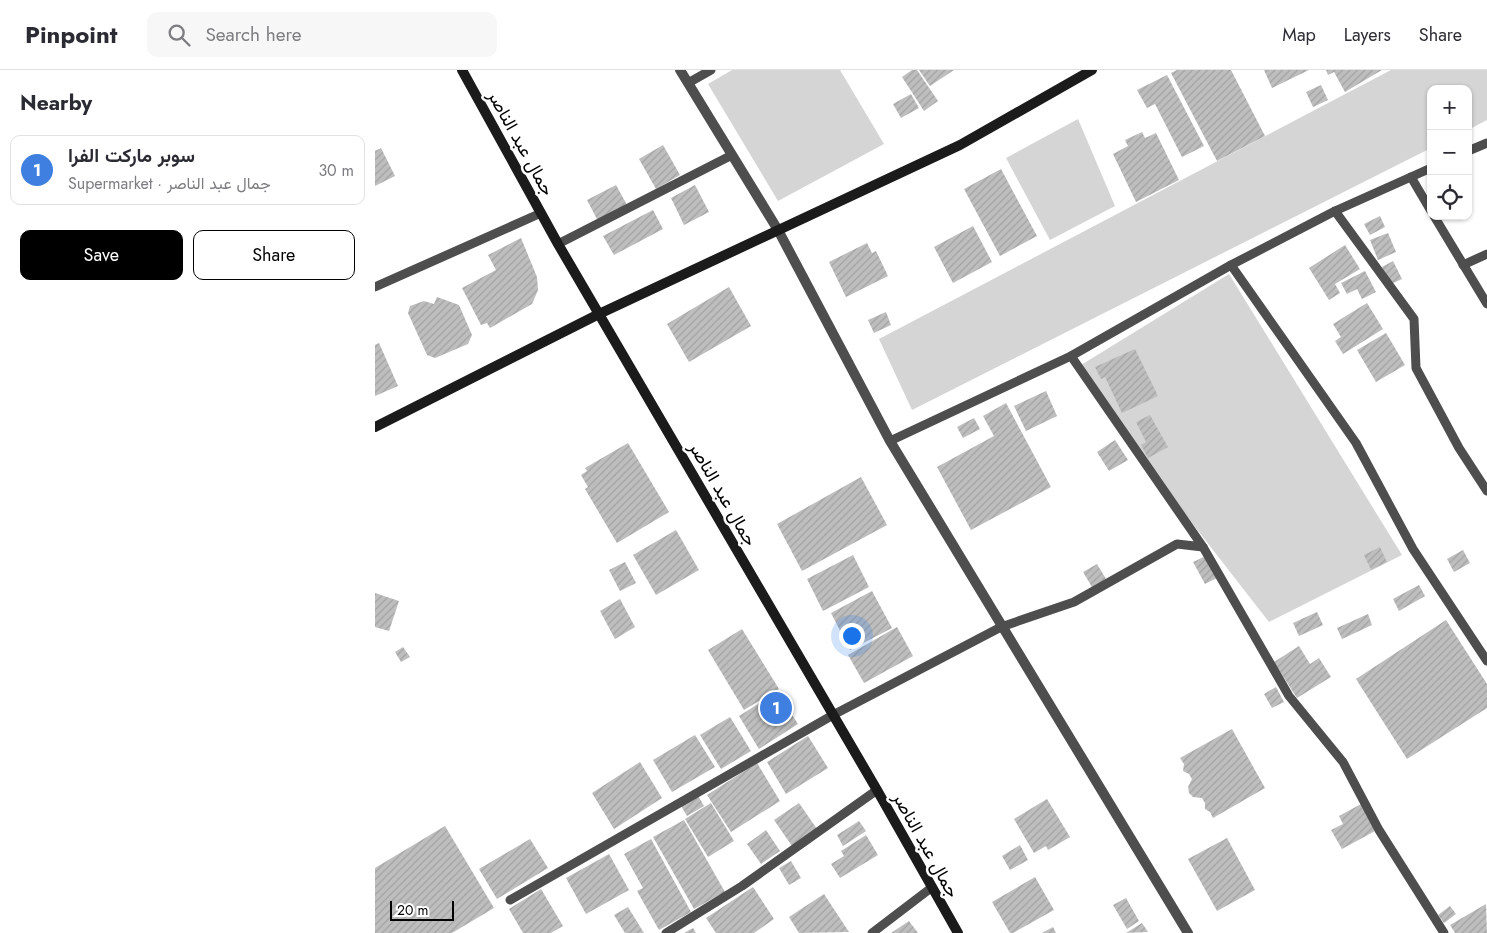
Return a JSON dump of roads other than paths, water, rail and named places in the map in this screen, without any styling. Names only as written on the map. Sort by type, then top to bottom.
[{"type":"main road","name":"جمال عبد الناصر","points":[[462,70],[558,244],[877,790],[958,933]]},
{"type":"main road","points":[[375,427],[599,314],[960,145],[1092,70]]},
{"type":"street","points":[[680,70],[778,230],[890,441],[1187,933]]},
{"type":"lane","points":[[689,83],[711,70]]},
{"type":"lane","points":[[1472,149],[1487,143]]},
{"type":"lane","points":[[558,244],[732,155]]},
{"type":"lane","points":[[890,441],[1071,356],[1231,265],[1335,211],[1427,170]]},
{"type":"lane","points":[[1411,177],[1427,204]]},
{"type":"lane","points":[[1335,211],[1414,319],[1416,368],[1459,448],[1487,491]]},
{"type":"lane","points":[[375,287],[541,213]]},
{"type":"lane","points":[[1436,220],[1487,304]]},
{"type":"lane","points":[[1463,265],[1487,254]]},
{"type":"lane","points":[[1231,265],[1356,443],[1413,549],[1487,661]]},
{"type":"lane","points":[[1071,356],[1203,547],[1289,696],[1343,762],[1379,830],[1444,933]]},
{"type":"lane","points":[[510,900],[833,715],[1001,627],[1074,602],[1177,544],[1203,547]]},
{"type":"lane","points":[[666,933],[742,886],[877,790]]},
{"type":"lane","points":[[872,933],[931,888]]},
{"type":"place","name":"سوبر ماركت الفرا","points":[[776,708]]}]
